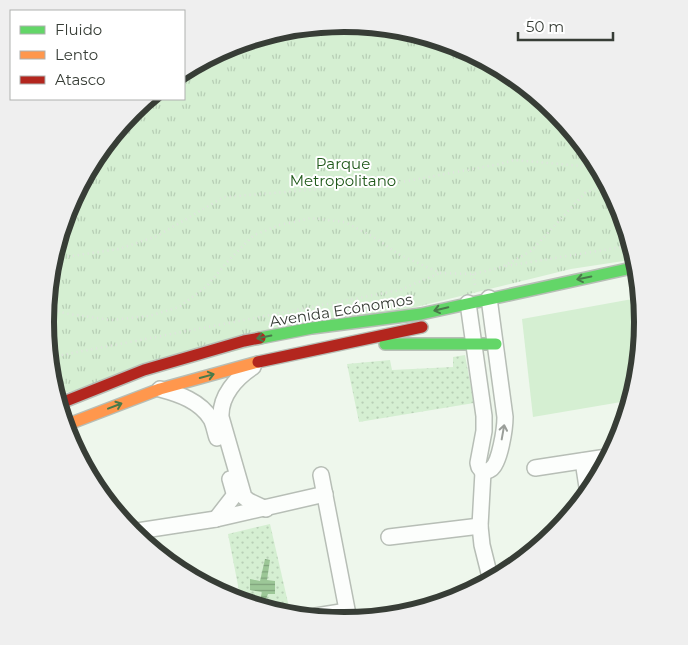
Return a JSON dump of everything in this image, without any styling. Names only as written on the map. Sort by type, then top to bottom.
[{"type":"street","name":"Avenida Ecónomos","points":[[65,402],[144,370],[244,341],[325,327],[421,314],[466,312],[490,304],[629,269]]},
{"type":"street","name":"Avenida Ecónomos","points":[[490,304],[582,291]]},
{"type":"street","points":[[483,472],[491,469],[496,463],[505,430],[505,417],[490,304]]},
{"type":"street","points":[[466,312],[474,344],[484,416],[484,431],[478,463],[483,472],[480,526],[482,545],[489,574]]},
{"type":"street","name":"Avenida Ecónomos","points":[[72,423],[160,389],[263,361],[432,324]]},
{"type":"street","points":[[325,327],[329,347]]},
{"type":"street","points":[[347,344],[496,344]]},
{"type":"street","points":[[263,361],[248,370],[235,382],[224,400],[221,418],[241,491],[249,501],[266,509]]},
{"type":"street","points":[[160,389],[190,400],[206,412],[212,420],[234,493],[231,501],[216,519]]},
{"type":"street","points":[[535,468],[600,458]]},
{"type":"street","points":[[583,461],[586,483]]},
{"type":"street","points":[[321,476],[347,612]]},
{"type":"street","points":[[146,534],[266,509],[325,494]]},
{"type":"street","points":[[389,537],[480,526]]},
{"type":"path","points":[[62,257],[119,249],[156,236],[224,197],[396,183],[514,160],[588,167]]},
{"type":"path","points":[[502,267],[531,251],[585,193],[600,187]]},
{"type":"path","points":[[55,311],[111,320],[149,316],[179,307],[207,286],[254,235],[280,225],[311,218],[345,222],[377,239],[398,254],[440,273],[473,274],[502,267],[624,247]]},
{"type":"path","points":[[56,356],[400,290],[440,273]]},
{"type":"green space","name":"Parque Metropolitano","points":[[344,32],[382,35],[419,42],[472,62],[521,92],[562,131],[585,161],[604,194],[619,229],[627,260],[571,269],[63,393],[56,360],[54,322],[56,285],[64,247],[69,229],[84,194],[103,161],[126,131],[158,100],[185,100],[185,80],[216,62],[233,55],[269,42],[287,38]]},
{"type":"green space","points":[[633,299],[634,322],[632,360],[623,402],[533,417],[522,319]]},
{"type":"green space","points":[[465,355],[474,403],[359,422],[347,364],[390,360],[392,370],[453,367],[453,357]]},
{"type":"green space","points":[[270,524],[289,607],[269,603],[239,592],[228,534]]},
{"type":"shaded area","points":[[265,559],[270,560],[267,580],[275,581],[275,594],[268,594],[265,602],[260,600],[262,592],[250,590],[250,579],[260,581]]},
{"type":"traffic: fast","points":[[260,338],[312,328],[421,314],[629,269]]},
{"type":"traffic: fast","points":[[385,344],[496,344]]},
{"type":"traffic: slow","points":[[72,423],[160,389],[258,362]]},
{"type":"traffic: jam","points":[[258,362],[422,327]]},
{"type":"traffic: jam","points":[[65,401],[144,370],[260,338]]}]
